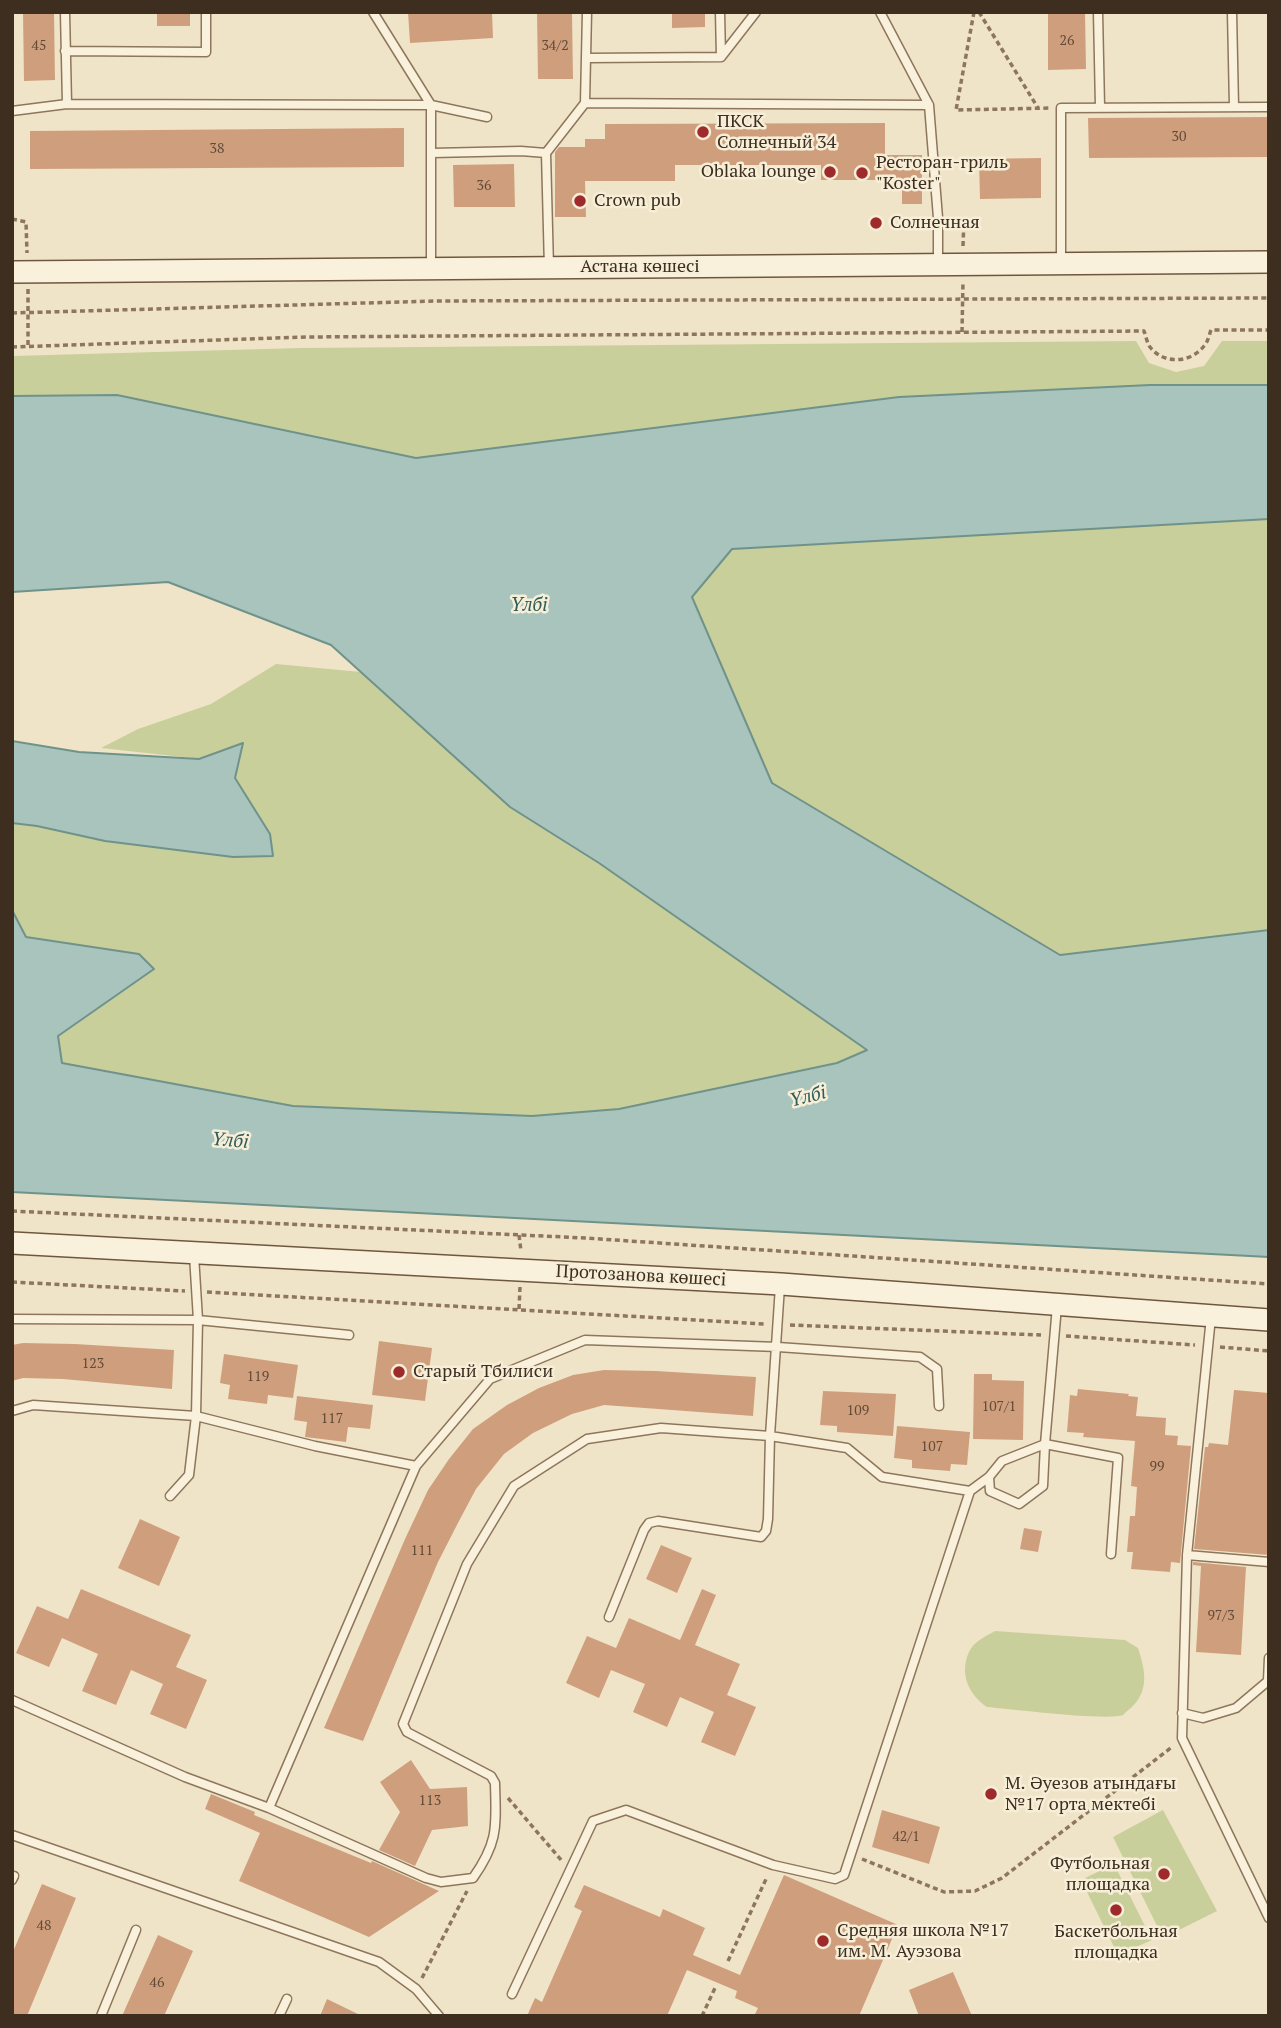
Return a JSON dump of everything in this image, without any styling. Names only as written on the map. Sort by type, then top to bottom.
[{"type":"street","name":"Астана көшесі","points":[[12,272],[1269,262]]},
{"type":"street","name":"Протозанова көшесі","points":[[12,1244],[780,1284],[1269,1320]]},
{"type":"lane","points":[[65,12],[67,104]]},
{"type":"lane","points":[[65,51],[206,52],[205,12]]},
{"type":"lane","points":[[373,12],[431,106],[431,269]]},
{"type":"lane","points":[[549,268],[546,153],[585,103],[587,12]]},
{"type":"lane","points":[[720,12],[721,57]]},
{"type":"lane","points":[[721,57],[756,12]]},
{"type":"lane","points":[[880,12],[929,105],[938,218],[938,265]]},
{"type":"lane","points":[[1098,12],[1100,107]]},
{"type":"lane","points":[[1232,12],[1234,107]]},
{"type":"lane","points":[[587,58],[721,57]]},
{"type":"lane","points":[[585,103],[929,105]]},
{"type":"lane","points":[[12,111],[67,104],[431,106],[488,117]]},
{"type":"lane","points":[[1061,264],[1061,108],[1269,107]]},
{"type":"lane","points":[[432,153],[546,153]]},
{"type":"lane","points":[[170,1496],[189,1475],[196,1416],[198,1320],[194,1292],[194,1252]]},
{"type":"lane","points":[[608,1617],[649,1523],[658,1521],[761,1537],[766,1531],[780,1284]]},
{"type":"lane","points":[[989,1477],[990,1491],[1019,1504],[1043,1486],[1057,1305]]},
{"type":"lane","points":[[1211,1317],[1187,1555],[1182,1738],[1269,1918]]},
{"type":"lane","points":[[12,1319],[198,1320],[349,1335]]},
{"type":"lane","points":[[269,1808],[416,1466],[490,1379],[585,1340],[778,1347],[920,1357],[937,1369],[939,1406]]},
{"type":"lane","points":[[12,1411],[33,1405],[196,1416],[315,1446],[416,1466]]},
{"type":"lane","points":[[12,1700],[185,1777],[269,1808],[426,1878],[441,1882],[474,1878],[487,1858],[496,1833],[495,1783],[491,1776],[407,1732],[403,1724],[467,1564],[514,1486],[587,1439],[661,1428],[770,1436],[847,1448],[882,1477],[971,1491]]},
{"type":"lane","points":[[512,1994],[593,1821],[626,1810],[773,1865],[835,1879],[844,1875],[971,1491],[989,1477],[1002,1461],[1045,1444],[1118,1458],[1111,1554]]},
{"type":"lane","points":[[1187,1555],[1269,1562]]},
{"type":"lane","points":[[1182,1713],[1203,1718],[1236,1708],[1268,1681],[1269,1658]]},
{"type":"lane","points":[[12,1835],[379,1962],[416,1989],[439,2016]]},
{"type":"lane","points":[[101,2016],[136,1930]]},
{"type":"lane","points":[[279,2016],[287,1998]]},
{"type":"path","points":[[974,12],[956,110],[1061,108]]},
{"type":"path","points":[[979,12],[1038,108]]},
{"type":"path","points":[[12,313],[435,301],[1269,298]]},
{"type":"path","points":[[28,313],[28,346]]},
{"type":"path","points":[[12,347],[306,337],[1144,331],[1150,347],[1164,358],[1180,360],[1194,355],[1206,345],[1211,330],[1269,330]]},
{"type":"path","points":[[12,1211],[571,1237],[1269,1284]]},
{"type":"path","points":[[12,1282],[779,1324],[1054,1335],[1269,1351]]},
{"type":"path","points":[[850,1855],[944,1892],[975,1891],[1002,1878],[1182,1738]]},
{"type":"path","points":[[495,1783],[570,1871]]},
{"type":"path","points":[[728,1961],[773,1865]]},
{"type":"path","points":[[416,1989],[474,1878]]},
{"type":"path","points":[[702,2016],[715,1988]]},
{"type":"green space","points":[[1136,341],[1149,363],[1176,372],[1204,366],[1222,341],[1269,341],[1269,385],[1150,385],[899,397],[416,458],[117,395],[12,396],[12,356],[301,348]]},
{"type":"green space","points":[[1269,519],[1269,930],[1060,955],[772,783],[692,596],[731,549]]},
{"type":"green space","points":[[276,664],[361,672],[510,807],[599,863],[868,1050],[837,1063],[619,1109],[532,1116],[293,1106],[62,1063],[58,1036],[154,969],[139,954],[26,937],[12,910],[12,823],[105,841],[233,857],[272,856],[270,834],[235,778],[243,743],[200,759],[101,748],[138,729],[211,704]]},
{"type":"green space","points":[[995,1631],[1125,1640],[1138,1648],[1144,1672],[1141,1694],[1123,1715],[1113,1716],[1079,1716],[987,1707],[975,1696],[967,1683],[965,1668],[973,1645]]},
{"type":"green space","name":"Футбольная площадка","points":[[1163,1810],[1217,1911],[1163,1938],[1113,1837]]},
{"type":"green space","name":"Баскетбольная площадка","points":[[1114,1864],[1152,1940],[1118,1955],[1081,1880]]},
{"type":"water","name":"Үлбі","points":[[1150,385],[1269,385],[1269,519],[732,549],[692,597],[772,783],[1060,955],[1269,930],[1269,1257],[12,1192],[12,910],[26,937],[139,954],[154,969],[58,1036],[62,1063],[293,1106],[532,1116],[619,1109],[837,1063],[867,1050],[599,863],[510,807],[331,645],[168,582],[12,592],[12,396],[117,395],[416,458],[899,397]]},
{"type":"water","points":[[12,741],[79,752],[199,759],[243,743],[235,778],[270,834],[273,856],[233,857],[105,841],[12,823]]},
{"type":"building","points":[[23,12],[54,12],[55,80],[24,81]]},
{"type":"building","points":[[157,12],[190,12],[190,26],[157,26]]},
{"type":"building","points":[[408,12],[492,12],[493,38],[410,43]]},
{"type":"building","points":[[537,12],[572,12],[573,79],[538,79]]},
{"type":"building","points":[[672,12],[705,12],[705,27],[672,28]]},
{"type":"building","points":[[1048,12],[1085,12],[1086,69],[1048,70]]},
{"type":"building","points":[[1269,117],[1269,157],[1089,158],[1088,118]]},
{"type":"building","points":[[885,123],[885,155],[922,155],[922,204],[902,204],[902,180],[821,180],[821,165],[675,165],[675,181],[585,181],[586,217],[555,217],[555,152],[559,147],[585,147],[585,139],[605,139],[605,124]]},
{"type":"building","points":[[404,128],[404,167],[30,169],[30,131]]},
{"type":"building","points":[[1041,158],[1041,198],[980,199],[979,159]]},
{"type":"building","points":[[514,164],[515,207],[454,207],[453,165]]},
{"type":"building","points":[[379,1341],[432,1348],[425,1401],[372,1395]]},
{"type":"building","points":[[23,1343],[174,1350],[172,1389],[63,1379],[23,1378],[12,1381],[12,1345]]},
{"type":"building","points":[[224,1354],[298,1365],[293,1398],[268,1395],[267,1404],[228,1399],[230,1385],[220,1383]]},
{"type":"building","points":[[604,1370],[756,1377],[753,1416],[604,1405],[572,1414],[533,1433],[504,1454],[476,1489],[438,1562],[363,1741],[324,1728],[405,1539],[428,1490],[449,1459],[473,1429],[507,1405],[539,1388],[573,1375]]},
{"type":"building","points":[[974,1374],[992,1374],[992,1380],[1024,1381],[1023,1440],[973,1439]]},
{"type":"building","points":[[1078,1389],[1138,1397],[1136,1416],[1166,1418],[1165,1435],[1178,1436],[1177,1445],[1191,1446],[1180,1563],[1171,1562],[1170,1572],[1131,1569],[1133,1552],[1127,1552],[1130,1516],[1135,1516],[1137,1487],[1131,1486],[1135,1441],[1083,1437],[1084,1433],[1067,1432],[1070,1395],[1077,1396]]},
{"type":"building","points":[[1234,1390],[1269,1393],[1269,1555],[1194,1549],[1205,1447],[1208,1447],[1209,1443],[1228,1445]]},
{"type":"building","points":[[823,1391],[896,1394],[893,1436],[837,1432],[837,1426],[820,1425]]},
{"type":"building","points":[[297,1396],[373,1405],[370,1429],[348,1427],[346,1442],[305,1437],[307,1422],[294,1420]]},
{"type":"building","points":[[897,1426],[970,1432],[967,1465],[951,1464],[950,1471],[912,1468],[912,1460],[894,1458]]},
{"type":"building","points":[[140,1519],[180,1537],[159,1586],[118,1568]]},
{"type":"building","points":[[1024,1528],[1042,1531],[1038,1552],[1020,1549]]},
{"type":"building","points":[[661,1545],[692,1558],[677,1593],[646,1579]]},
{"type":"building","points":[[1193,1562],[1246,1567],[1241,1655],[1196,1652],[1201,1566],[1193,1565]]},
{"type":"building","points":[[81,1589],[191,1635],[176,1667],[207,1680],[186,1729],[150,1714],[163,1684],[131,1670],[116,1705],[82,1691],[98,1654],[62,1638],[49,1667],[16,1653],[37,1606],[68,1619]]},
{"type":"building","points":[[702,1589],[716,1595],[695,1645],[740,1664],[727,1695],[756,1707],[735,1756],[701,1742],[714,1712],[680,1697],[667,1727],[633,1712],[645,1684],[611,1670],[599,1698],[566,1683],[587,1636],[616,1648],[629,1618],[680,1640]]},
{"type":"building","points":[[411,1760],[430,1789],[467,1787],[468,1826],[432,1830],[415,1866],[379,1850],[400,1812],[380,1782]]},
{"type":"building","points":[[211,1794],[255,1812],[254,1815],[371,1863],[372,1861],[439,1891],[369,1937],[239,1881],[260,1833],[205,1809]]},
{"type":"building","points":[[882,1810],[940,1827],[929,1864],[872,1847]]},
{"type":"building","name":"Средняя школа №17 им. М. Ауэзова","points":[[784,1875],[898,1925],[859,2016],[754,2016],[758,2008],[735,1998],[737,1991],[687,1970],[667,2016],[527,2016],[535,1998],[542,2002],[582,1911],[574,1907],[584,1885],[660,1917],[663,1909],[705,1928],[693,1955],[740,1975]]},
{"type":"building","points":[[42,1884],[76,1898],[27,2016],[12,2016],[12,1954]]},
{"type":"building","points":[[158,1935],[193,1951],[164,2016],[122,2016]]},
{"type":"building","points":[[953,1972],[972,2016],[919,2016],[909,1990]]},
{"type":"building","points":[[327,1999],[362,2016],[320,2016]]},
{"type":"place","name":"ПКСК Солнечный 34","points":[[703,132]]},
{"type":"place","name":"Oblaka lounge","points":[[830,172]]},
{"type":"place","name":"Ресторан-гриль \"Koster\"","points":[[862,173]]},
{"type":"place","name":"Crown pub","points":[[580,201]]},
{"type":"place","name":"Солнечная","points":[[876,223]]},
{"type":"place","name":"Старый Тбилиси","points":[[399,1372]]},
{"type":"place","name":"М. Әуезов атындағы №17 орта мектебі","points":[[991,1794]]},
{"type":"place","name":"Футбольная площадка","points":[[1164,1874]]},
{"type":"place","name":"Баскетбольная площадка","points":[[1116,1910]]},
{"type":"place","name":"Средняя школа №17 им. М. Ауэзова","points":[[823,1941]]}]
